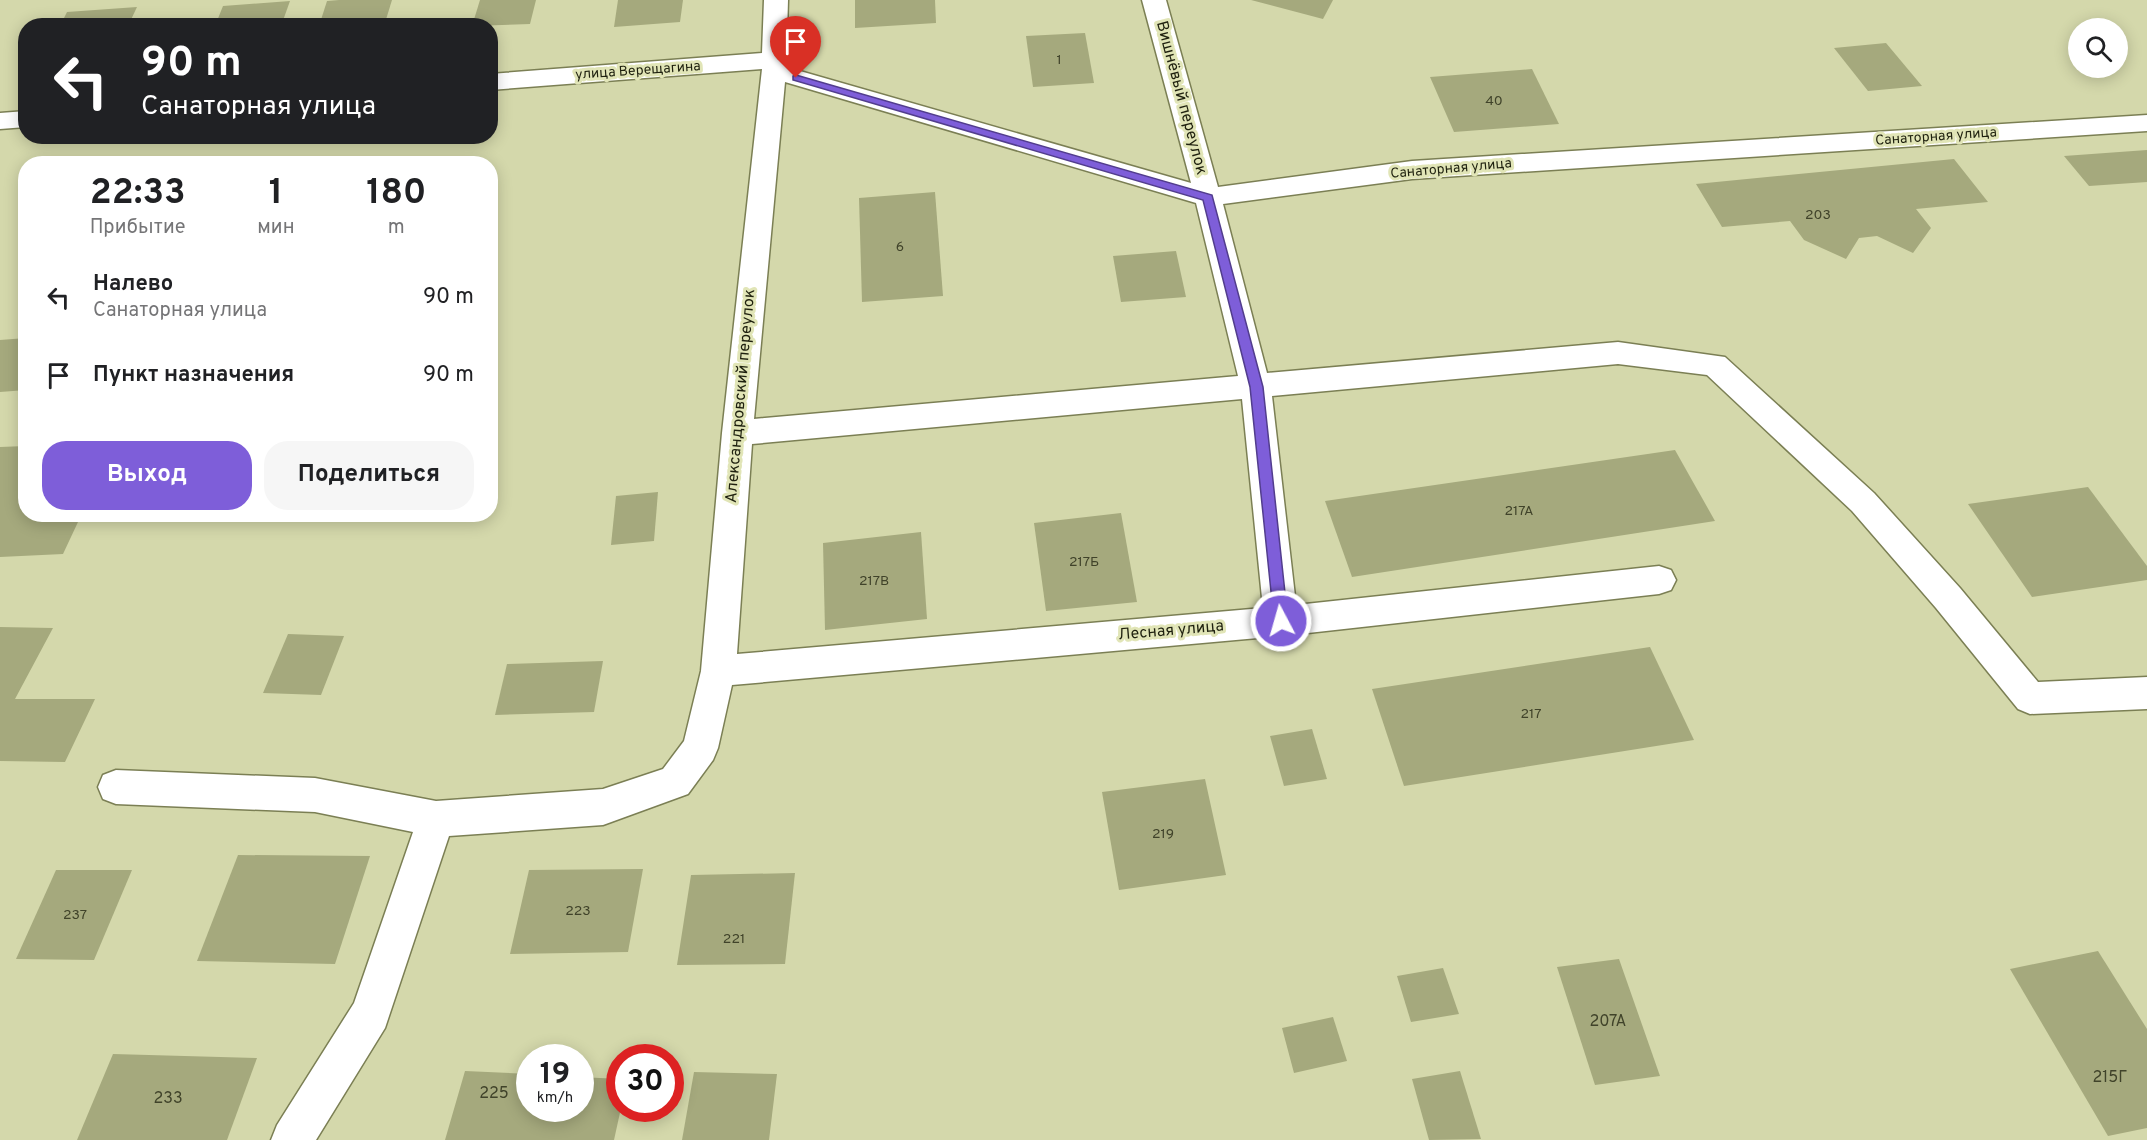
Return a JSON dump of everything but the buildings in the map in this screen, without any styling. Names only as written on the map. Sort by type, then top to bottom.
[{"type":"street","name":"Александровский переулок","points":[[436,819],[603,807],[675,782],[700,748],[718,671],[737,433],[774,66],[776,0]]},
{"type":"street","name":"Вишнёвый переулок","points":[[1154,0],[1208,197],[1256,387],[1281,621]]},
{"type":"street","name":"улица Верещагина","points":[[498,82],[774,66]]},
{"type":"street","name":"Санаторная улица","points":[[774,66],[1208,197],[1412,170],[2147,123]]},
{"type":"street","points":[[0,121],[18,120]]},
{"type":"street","points":[[737,433],[1618,353],[1714,365],[1863,502],[1948,598],[2030,698],[2147,693]]},
{"type":"street","name":"Лесная улица","points":[[718,671],[1281,621],[1659,580]]},
{"type":"street","points":[[116,787],[315,795],[436,819],[371,1014],[292,1140]]},
{"type":"route","points":[[796,78],[1208,197],[1256,387],[1281,621]]}]
